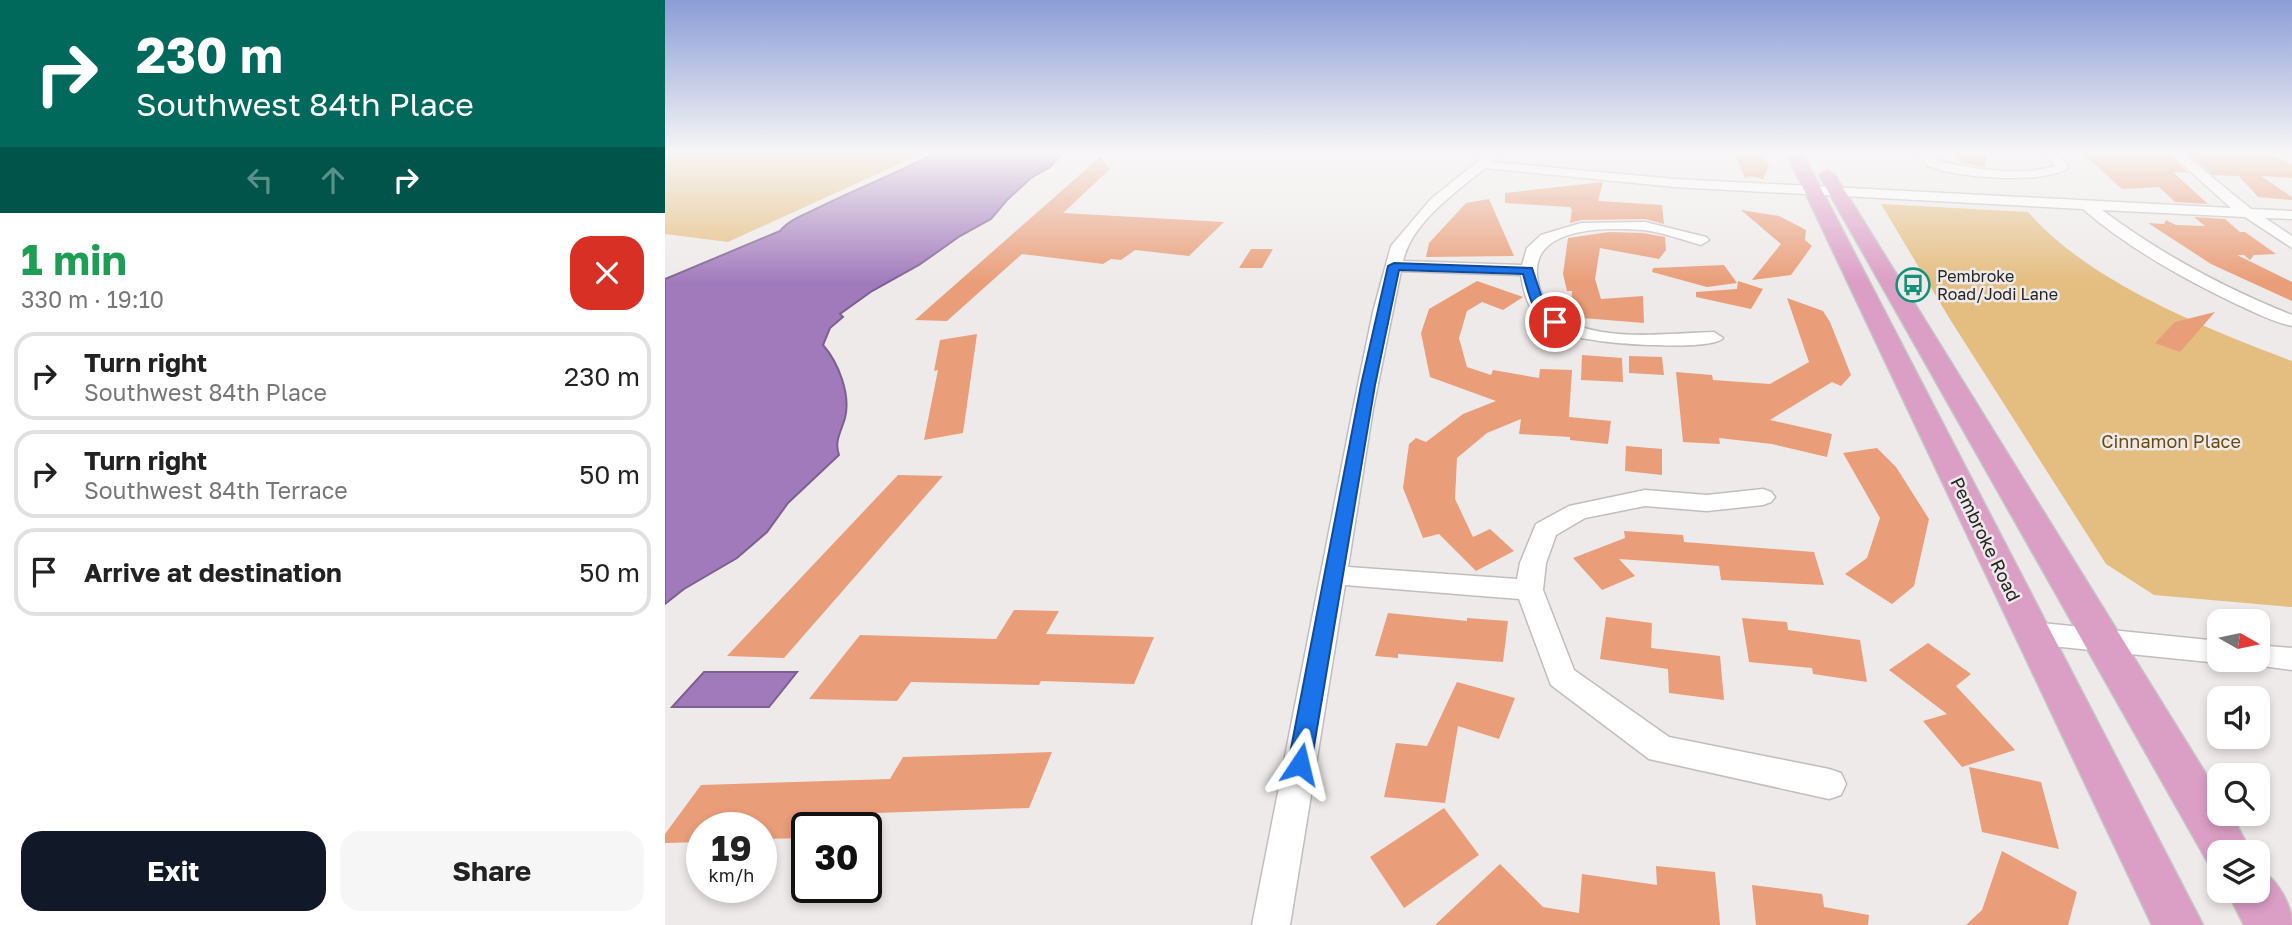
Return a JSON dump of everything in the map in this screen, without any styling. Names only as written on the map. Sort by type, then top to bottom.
[{"type":"main road","name":"Pembroke Road","points":[[1828,197],[2032,633],[2178,925]]},
{"type":"main road","name":"Pembroke Road","points":[[1828,197],[2221,840]]},
{"type":"main road","points":[[2258,903],[2272,925]]},
{"type":"street","points":[[1271,925],[1380,324],[1399,246],[1415,224],[1442,197]]},
{"type":"street","points":[[1866,197],[2025,206],[2038,204],[2292,215]]},
{"type":"street","points":[[2031,197],[2038,204]]},
{"type":"street","points":[[2228,197],[2246,213],[2292,243]]},
{"type":"street","points":[[2089,207],[2135,242],[2187,272],[2251,305],[2292,321]]},
{"type":"street","points":[[1701,240],[1645,226],[1581,227],[1546,238],[1535,248],[1528,271],[1539,309],[1555,322],[1579,332],[1623,338],[1714,338]]},
{"type":"street","points":[[1394,266],[1528,271]]},
{"type":"street","points":[[1763,497],[1707,503],[1645,498],[1578,512],[1545,530],[1533,562],[1529,590],[1562,677],[1661,749],[1829,784]]},
{"type":"street","points":[[1334,575],[1529,590]]},
{"type":"street","points":[[2032,633],[2207,651]]},
{"type":"street","points":[[2270,657],[2292,659]]},
{"type":"green space","points":[[665,197],[826,197],[728,242],[665,234]]},
{"type":"green space","name":"Cinnamon Place","points":[[1881,204],[2028,212],[2083,261],[2116,282],[2187,318],[2292,361],[2292,607],[2154,595],[2106,564],[1951,321]]},
{"type":"shaded area","points":[[842,197],[1010,197],[991,219],[872,291],[840,314],[843,317],[830,328],[823,345],[834,360],[845,389],[846,409],[838,441],[839,455],[788,503],[767,532],[737,558],[684,589],[665,604],[665,279],[780,231],[803,215]]},
{"type":"shaded area","points":[[704,672],[797,672],[769,707],[672,707]]},
{"type":"building","points":[[1054,197],[1080,197],[1063,213],[1224,222],[1189,256],[1135,250],[1121,260],[1111,259],[1103,264],[1022,254],[947,321],[915,320]]},
{"type":"building","points":[[1505,197],[1599,197],[1598,201],[1662,205],[1664,224],[1645,219],[1581,220],[1570,223],[1570,207],[1505,203]]},
{"type":"building","points":[[2170,197],[2201,197],[2208,204],[2175,202]]},
{"type":"building","points":[[2260,197],[2292,197],[2292,200]]},
{"type":"building","points":[[1489,199],[1514,256],[1426,257],[1429,243],[1466,203]]},
{"type":"building","points":[[1741,210],[1779,216],[1806,230],[1805,240],[1812,246],[1791,275],[1752,280],[1781,244]]},
{"type":"building","points":[[2194,217],[2225,219],[2240,232],[2245,232],[2276,254],[2254,255],[2250,260],[2244,255],[2237,255],[2292,282],[2292,301],[2211,264],[2148,223],[2164,224],[2166,220],[2176,225],[2205,226]]},
{"type":"building","points":[[1609,232],[1665,237],[1666,250],[1659,259],[1600,248],[1595,279],[1601,299],[1643,296],[1644,323],[1570,317],[1572,291],[1567,291],[1563,274],[1568,238]]},
{"type":"building","points":[[1251,249],[1273,249],[1262,268],[1239,268]]},
{"type":"building","points":[[1724,265],[1737,283],[1707,287],[1652,272],[1653,268]]},
{"type":"building","points":[[1477,281],[1523,297],[1503,310],[1482,302],[1467,311],[1459,338],[1467,367],[1491,375],[1493,370],[1539,378],[1540,369],[1572,370],[1569,417],[1611,421],[1608,444],[1570,440],[1570,437],[1519,434],[1521,419],[1487,433],[1457,458],[1455,499],[1473,537],[1490,529],[1514,551],[1476,571],[1439,534],[1423,538],[1403,488],[1409,444],[1416,438],[1426,442],[1463,414],[1496,401],[1430,377],[1421,333],[1429,309]]},
{"type":"building","points":[[1738,281],[1763,289],[1751,309],[1696,297],[1696,292],[1737,289]]},
{"type":"building","points":[[1787,298],[1823,311],[1851,375],[1841,386],[1832,382],[1770,420],[1832,434],[1827,457],[1772,444],[1719,438],[1720,444],[1683,442],[1676,372],[1712,375],[1713,380],[1770,384],[1809,362]]},
{"type":"building","points":[[2215,312],[2180,352],[2155,343],[2175,322]]},
{"type":"building","points":[[977,334],[963,433],[924,440],[938,370],[934,371],[940,340]]},
{"type":"building","points":[[1582,355],[1622,358],[1623,382],[1581,380]]},
{"type":"building","points":[[1629,356],[1662,357],[1664,375],[1629,373]]},
{"type":"building","points":[[1626,446],[1662,449],[1662,475],[1625,471]]},
{"type":"building","points":[[1877,448],[1896,467],[1929,519],[1914,586],[1892,604],[1845,574],[1867,558],[1880,518],[1843,453]]},
{"type":"building","points":[[898,475],[943,476],[784,658],[727,656]]},
{"type":"building","points":[[1624,531],[1683,535],[1684,542],[1814,552],[1824,585],[1721,580],[1719,566],[1619,559],[1635,576],[1602,590],[1573,558],[1625,538]]},
{"type":"building","points":[[1014,610],[1059,611],[1046,634],[1154,637],[1134,684],[1041,681],[1039,685],[911,682],[897,701],[809,699],[860,635],[996,639]]},
{"type":"building","points":[[1388,613],[1467,621],[1467,618],[1508,621],[1503,662],[1398,654],[1398,658],[1375,656]]},
{"type":"building","points":[[1606,617],[1652,623],[1651,648],[1720,656],[1724,700],[1669,693],[1668,669],[1600,659]]},
{"type":"building","points":[[1742,618],[1787,622],[1788,630],[1860,640],[1867,682],[1813,674],[1812,668],[1749,662]]},
{"type":"building","points":[[1928,643],[1971,674],[1956,686],[2015,750],[1962,767],[1923,721],[1947,714],[1889,670]]},
{"type":"building","points":[[1457,682],[1515,698],[1499,739],[1458,726],[1445,803],[1384,797],[1396,743],[1427,746]]},
{"type":"building","points":[[1052,752],[1029,808],[882,813],[791,812],[791,838],[777,839],[777,812],[686,812],[686,842],[665,843],[665,834],[701,785],[890,779],[903,757]]},
{"type":"building","points":[[1969,767],[2041,782],[2059,849],[1982,832]]},
{"type":"building","points":[[1444,808],[1479,855],[1404,908],[1370,857]]},
{"type":"building","points":[[2002,851],[2077,892],[2068,925],[1966,925],[1982,910]]},
{"type":"building","points":[[1500,864],[1543,907],[1579,913],[1582,874],[1657,885],[1656,866],[1715,872],[1720,925],[1435,925]]},
{"type":"building","points":[[1752,885],[1822,894],[1824,907],[1869,915],[1868,925],[1756,925]]},
{"type":"place","name":"Pembroke Road/Jodi Lane","points":[[1913,285]]},
{"type":"route","points":[[1300,764],[1368,385],[1394,266],[1528,271],[1539,309],[1555,322]]}]
